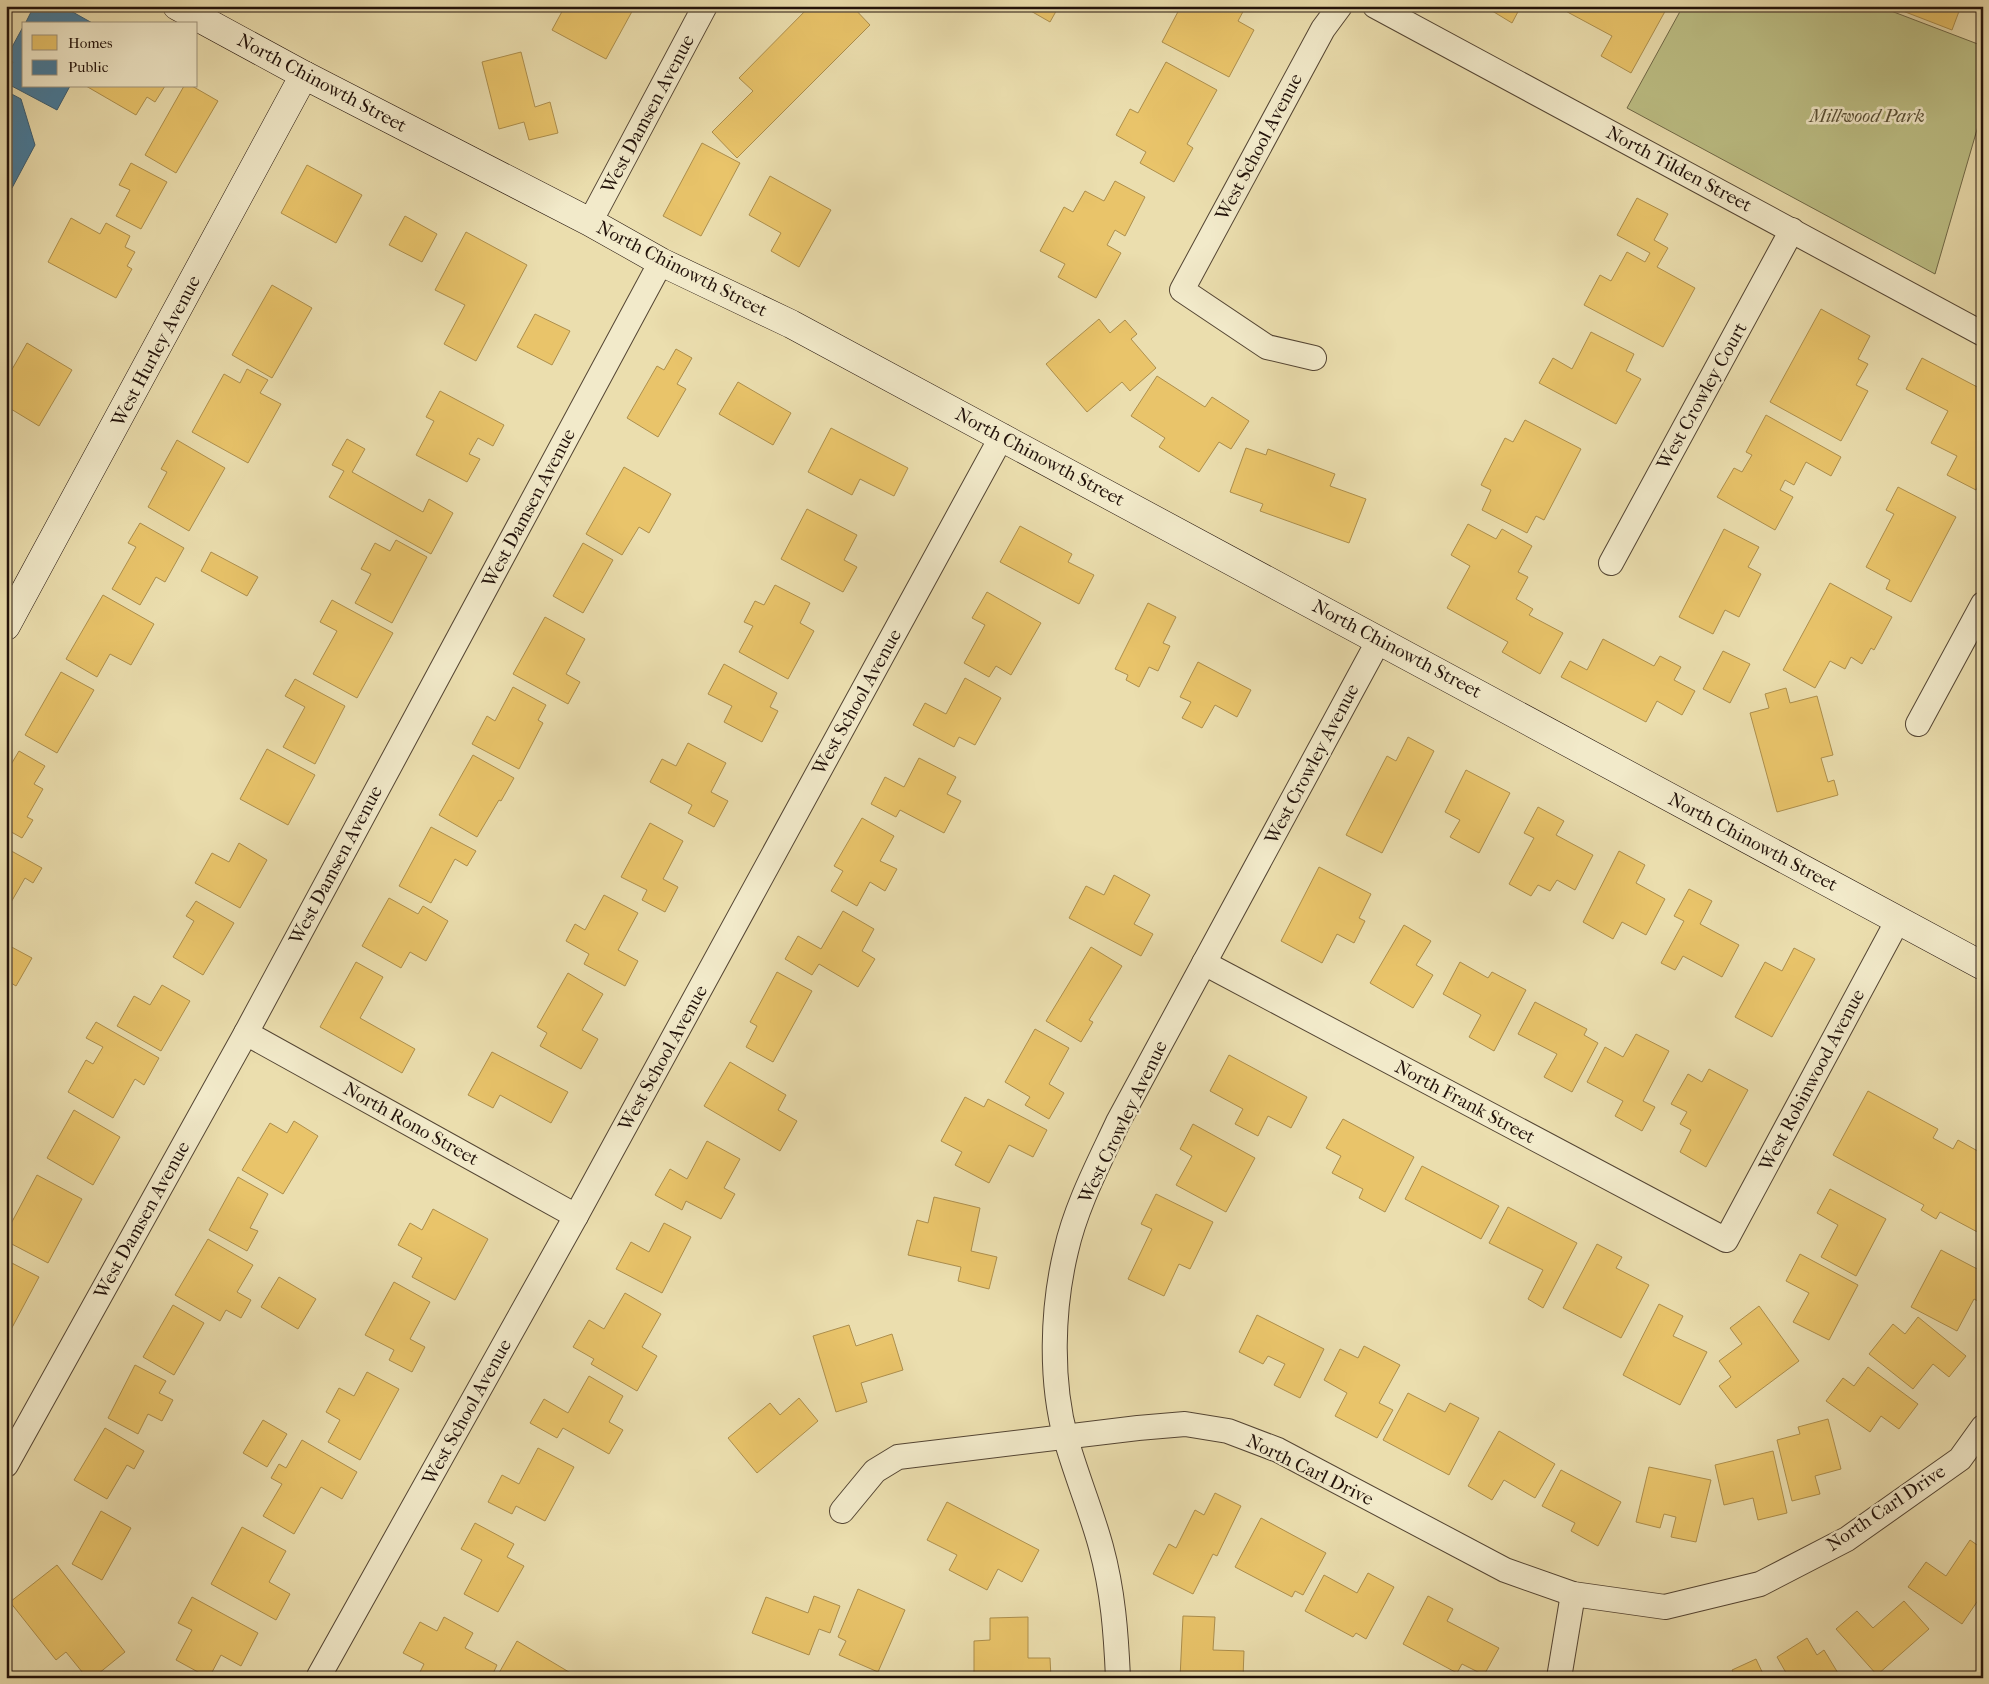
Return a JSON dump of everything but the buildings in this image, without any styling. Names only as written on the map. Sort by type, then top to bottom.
[{"type":"street","name":"North Chinowth Street","points":[[176,6],[304,75],[590,222],[662,262],[791,324],[1002,436],[1983,966]]},
{"type":"street","name":"West Damsen Avenue","points":[[590,222],[705,6]]},
{"type":"street","name":"West School Avenue","points":[[1314,358],[1268,347],[1182,290],[1323,29],[1340,6]]},
{"type":"street","name":"North Tilden Street","points":[[1376,6],[1983,334]]},
{"type":"street","name":"West Hurley Avenue","points":[[6,626],[304,75]]},
{"type":"street","name":"West Crowley Court","points":[[1611,563],[1792,230]]},
{"type":"street","name":"West Damsen Avenue","points":[[6,1465],[246,1032],[662,262]]},
{"type":"street","name":"West School Avenue","points":[[320,1677],[576,1216],[1002,436]]},
{"type":"street","points":[[1918,724],[1983,604]]},
{"type":"street","name":"West Crowley Avenue","points":[[1118,1678],[1116,1619],[1101,1547],[1065,1437],[1055,1374],[1055,1311],[1066,1250],[1087,1189],[1118,1122],[1379,640]]},
{"type":"street","name":"West Robinwood Avenue","points":[[1726,1240],[1898,920]]},
{"type":"street","name":"North Frank Street","points":[[1204,963],[1726,1240]]},
{"type":"street","name":"North Rono Street","points":[[246,1032],[576,1216]]},
{"type":"street","name":"North Carl Drive","points":[[842,1511],[875,1471],[898,1457],[1185,1424],[1228,1430],[1278,1450],[1505,1570],[1573,1594],[1665,1608],[1760,1584],[1847,1538],[1960,1458],[1983,1427]]},
{"type":"street","points":[[1559,1678],[1573,1594]]},
{"type":"green space","name":"Millwood Park","points":[[1683,6],[1878,6],[1983,46],[1983,109],[1935,274],[1627,108]]}]
